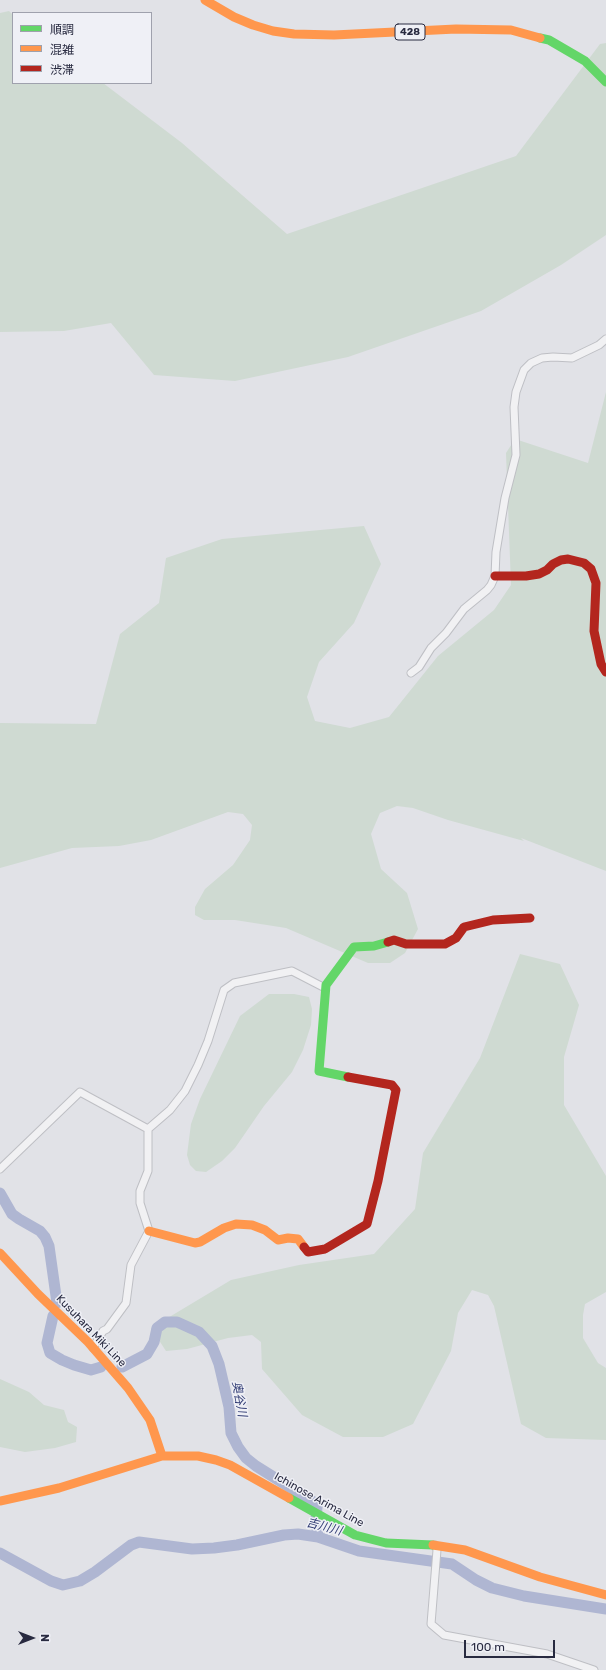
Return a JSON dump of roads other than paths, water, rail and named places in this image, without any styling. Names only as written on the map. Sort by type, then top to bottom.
[{"type":"main road","name":"428","points":[[204,0],[253,25],[273,31],[294,34],[334,35],[456,29],[511,30],[549,40],[566,49],[585,61],[606,82]]},
{"type":"main road","points":[[495,576],[526,576],[538,574],[547,570],[553,564],[561,560],[568,559],[584,563],[590,569],[596,583],[594,631],[601,664],[606,672]]},
{"type":"main road","points":[[149,1231],[200,1242],[224,1228],[236,1224],[252,1225],[265,1230],[278,1240],[288,1238],[298,1239],[308,1252],[325,1249],[354,1233],[368,1223],[396,1090],[392,1085],[318,1072],[325,988],[354,947],[374,946],[394,940],[406,944],[445,944],[456,938],[464,927],[493,920],[530,918]]},
{"type":"main road","name":"Kusuhara Miki Line","points":[[0,1253],[38,1294],[94,1348],[128,1388],[150,1420],[162,1456]]},
{"type":"main road","name":"Ichinose Arima Line","points":[[0,1501],[59,1488],[162,1456],[198,1456],[216,1460],[235,1468],[354,1535],[386,1543],[465,1550],[540,1578],[606,1595]]},
{"type":"street","points":[[411,673],[419,666],[431,648],[446,633],[464,610],[487,590],[495,576],[496,552],[505,498],[516,455],[514,407],[519,381],[524,370],[531,363],[542,358],[572,358],[599,345],[606,339]]},
{"type":"street","points":[[94,1348],[102,1332],[114,1321],[126,1302],[131,1265],[149,1231],[140,1203],[140,1191],[148,1171],[148,1129],[170,1110],[185,1091],[208,1042],[224,990],[234,983],[292,971],[325,988]]},
{"type":"street","points":[[0,1169],[80,1092],[148,1129]]},
{"type":"street","points":[[436,1547],[431,1624],[444,1635],[547,1654],[594,1670]]},
{"type":"waterway","name":"奥谷川","points":[[0,1193],[12,1214],[40,1231],[45,1237],[49,1246],[57,1303]]},
{"type":"waterway","name":"奥谷川","points":[[53,1316],[47,1343],[50,1353],[74,1365],[91,1370],[101,1367]]},
{"type":"waterway","name":"奥谷川","points":[[122,1367],[147,1354],[154,1342],[157,1328],[165,1322],[177,1322],[199,1332],[212,1346],[219,1364],[229,1407],[231,1433],[238,1447],[246,1458],[256,1466],[315,1503],[317,1507],[316,1520],[318,1537]]},
{"type":"waterway","name":"吉川川","points":[[0,1553],[51,1581],[63,1585],[80,1581],[95,1572],[131,1545],[139,1542],[192,1549],[214,1548],[237,1545],[284,1535],[298,1534],[318,1537],[359,1551],[452,1564],[476,1580],[492,1588],[524,1596],[606,1609]]}]
